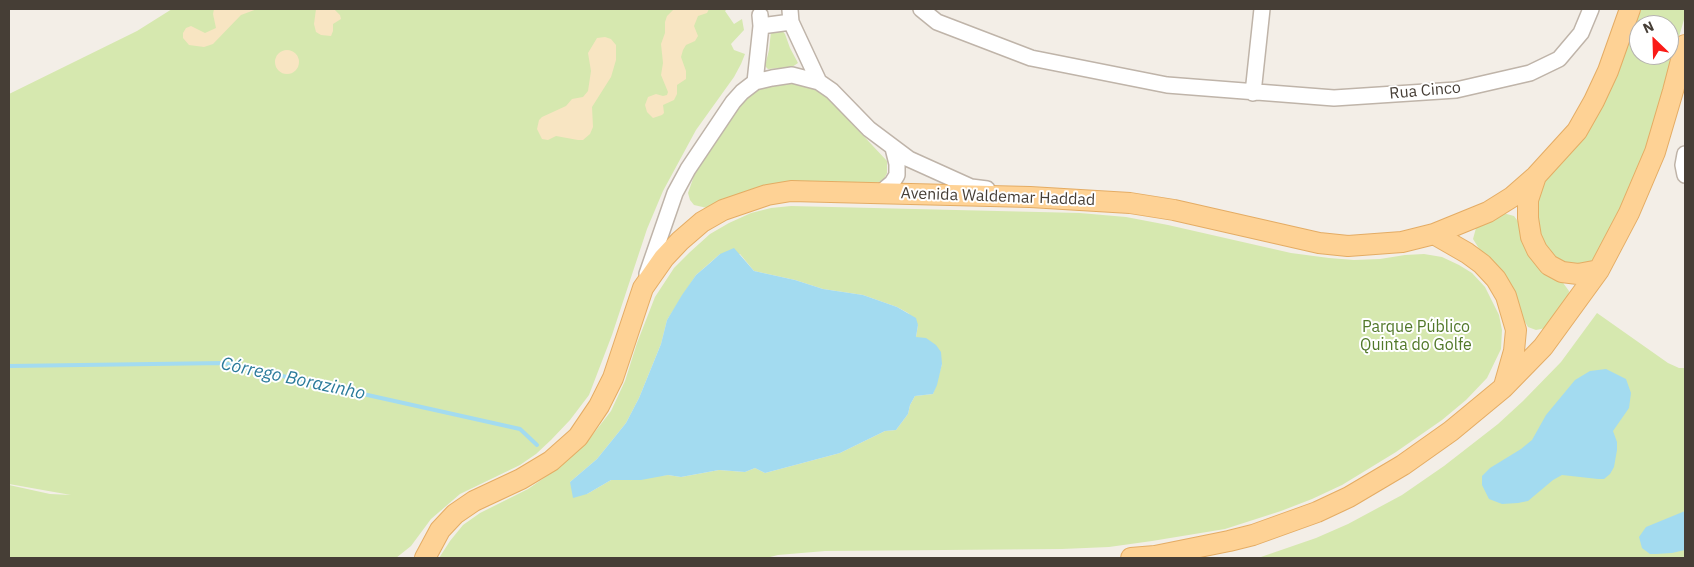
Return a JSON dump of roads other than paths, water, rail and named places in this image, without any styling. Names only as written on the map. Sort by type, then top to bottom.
[{"type":"main road","name":"Avenida Waldemar Haddad","points":[[425,558],[440,530],[455,514],[474,501],[521,479],[551,461],[578,437],[599,406],[613,378],[643,288],[664,258],[680,241],[702,222],[723,210],[767,195],[791,191],[1030,197],[1130,203],[1174,210],[1319,243],[1348,246],[1402,242],[1434,234],[1488,212],[1512,197],[1536,176],[1576,131],[1594,102],[1608,71],[1630,9]]},
{"type":"main road","points":[[1131,558],[1155,556],[1229,541],[1317,512],[1349,496],[1409,461],[1451,431],[1503,388],[1543,347],[1599,270],[1629,213],[1654,152],[1685,45]]},
{"type":"main road","points":[[1536,176],[1528,200],[1528,218],[1531,237],[1537,250],[1549,265],[1562,272],[1578,274],[1599,270]]},
{"type":"main road","points":[[1434,234],[1482,264],[1496,279],[1506,296],[1516,330],[1514,351],[1503,388]]},
{"type":"street","name":"Rua Cinco","points":[[921,9],[937,22],[1031,58],[1166,85],[1334,98],[1456,90],[1530,73],[1559,59],[1581,33],[1591,9]]},
{"type":"street","points":[[1253,93],[1262,9]]},
{"type":"street","points":[[755,82],[761,20],[790,16],[819,82]]},
{"type":"street","points":[[643,288],[675,194],[688,169],[733,102],[755,82],[792,75],[819,82],[832,91],[869,129],[909,159],[971,187],[1030,197]]},
{"type":"street","points":[[880,193],[892,183],[897,175],[898,164],[893,148]]},
{"type":"street","points":[[1685,154],[1683,165],[1685,175]]},
{"type":"water","points":[[734,248],[754,271],[795,280],[823,289],[863,295],[897,307],[916,318],[918,325],[916,337],[926,338],[936,345],[941,352],[942,364],[933,394],[915,396],[908,414],[896,430],[885,431],[840,453],[765,473],[755,468],[745,472],[719,470],[681,477],[668,475],[641,480],[611,480],[587,494],[573,498],[570,482],[597,459],[626,423],[639,398],[661,344],[667,320],[682,295],[696,275],[720,254]]},
{"type":"water","points":[[1606,369],[1626,379],[1631,393],[1629,408],[1613,431],[1617,442],[1617,450],[1614,467],[1610,474],[1604,479],[1562,475],[1528,501],[1502,504],[1489,499],[1482,485],[1482,476],[1490,468],[1532,440],[1546,415],[1575,380],[1590,371]]},
{"type":"water","points":[[1685,511],[1685,550],[1672,553],[1650,554],[1642,548],[1639,537],[1646,527]]},
{"type":"waterway","name":"Córrego Borazinho","points":[[9,366],[224,363],[520,429],[537,445]]},
{"type":"park label","name":"Parque Público Quinta do Golfe","points":[[1416,336]]}]
